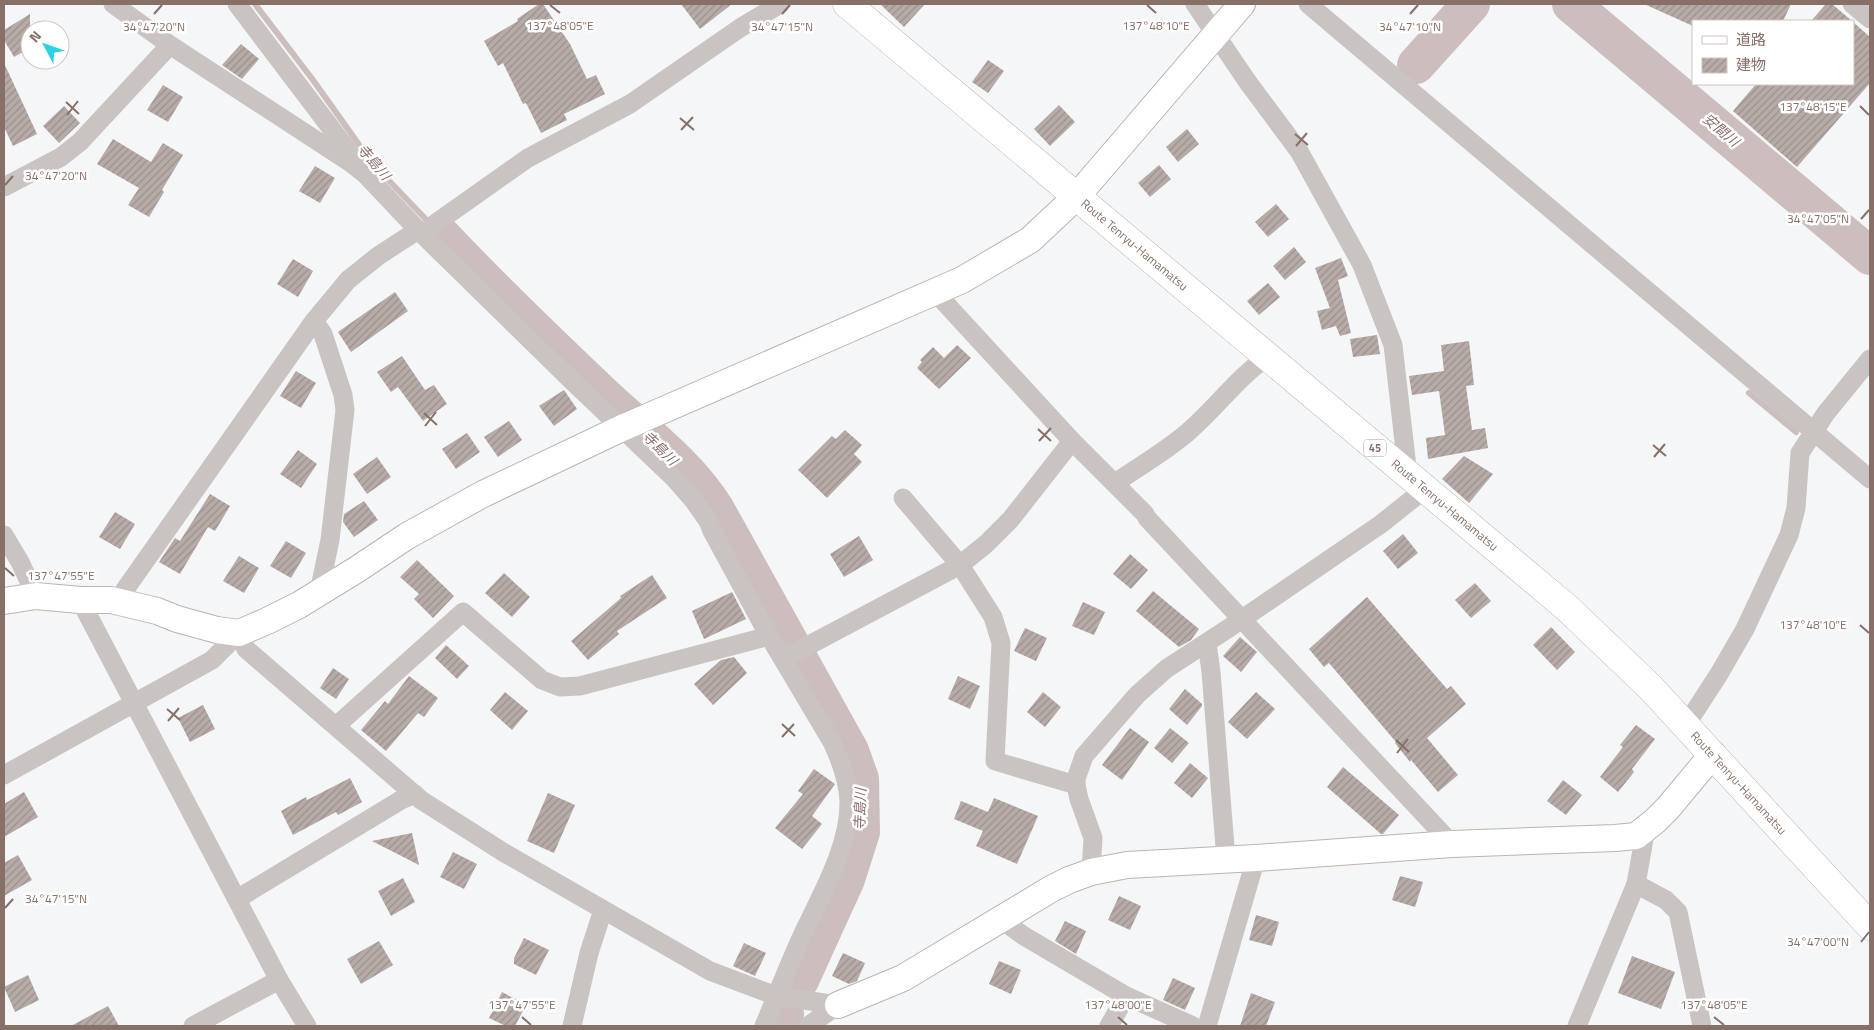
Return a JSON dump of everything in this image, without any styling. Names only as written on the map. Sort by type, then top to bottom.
[{"type":"main road","name":"Route Tenryu-Hamamatsu","points":[[847,4],[1566,607],[1650,687],[1870,926]]},
{"type":"street","points":[[113,4],[365,174],[426,229],[570,379],[629,425],[708,520],[712,531],[769,636],[791,655],[840,758],[848,788],[849,802],[843,840],[831,873],[764,1026]]},
{"type":"street","points":[[237,4],[351,152],[365,174]]},
{"type":"street","points":[[117,601],[314,321],[348,280],[378,256],[426,229],[528,158],[630,104],[732,33],[780,4]]},
{"type":"street","points":[[1091,872],[1092,838],[1076,784],[1084,756],[1137,696],[1166,669],[1380,524],[1417,482],[1393,345],[1362,265],[1299,151],[1247,81],[1195,4]]},
{"type":"street","points":[[4,775],[212,660],[239,633],[268,621],[319,592],[407,536],[483,494],[629,425],[972,275],[1030,240],[1077,196],[1242,4]]},
{"type":"street","points":[[1308,4],[1870,479]]},
{"type":"street","points":[[1852,4],[1870,19]]},
{"type":"street","points":[[4,187],[61,156],[80,142],[170,44]]},
{"type":"street","points":[[935,292],[1072,441],[1115,483],[1243,618],[1452,844]]},
{"type":"street","points":[[314,321],[323,334],[343,395],[345,410],[330,540],[319,592]]},
{"type":"street","points":[[1115,483],[1187,433],[1231,387],[1267,357]]},
{"type":"street","points":[[1686,726],[1745,629],[1785,543],[1796,508],[1800,454],[1826,413],[1870,360]]},
{"type":"street","points":[[791,655],[960,565],[986,544],[1011,519],[1072,441]]},
{"type":"street","points":[[903,498],[960,565],[993,617],[1002,644],[995,761],[1076,784]]},
{"type":"street","points":[[4,536],[20,562],[36,596]]},
{"type":"street","points":[[4,601],[36,596],[117,601],[157,611],[177,619],[217,630],[239,633]]},
{"type":"street","points":[[80,600],[279,980],[307,1026]]},
{"type":"street","points":[[336,726],[463,612],[542,680],[560,687],[580,686],[769,636]]},
{"type":"street","points":[[239,633],[246,650],[421,800],[503,852],[710,971],[776,996],[838,1005]]},
{"type":"street","points":[[1206,643],[1211,672],[1226,859]]},
{"type":"street","points":[[808,1026],[838,1005],[903,978],[1051,889],[1091,872],[1127,865],[1452,844],[1636,836],[1668,808],[1713,754]]},
{"type":"street","points":[[237,899],[401,800],[415,794]]},
{"type":"street","points":[[1576,1026],[1636,884],[1646,828]]},
{"type":"street","points":[[1207,1026],[1256,858]]},
{"type":"street","points":[[1636,884],[1666,900],[1678,912],[1702,1026]]},
{"type":"street","points":[[572,1026],[589,953],[603,910]]},
{"type":"street","points":[[1002,920],[1039,945],[1126,996],[1193,1026]]},
{"type":"street","points":[[193,1026],[279,980]]},
{"type":"street","points":[[1109,1026],[1126,996]]},
{"type":"building","points":[[539,4],[543,4],[570,44],[587,79],[596,75],[605,94],[564,114],[567,120],[541,133],[526,103],[523,104],[503,63],[498,66],[484,41],[518,21],[517,19]]},
{"type":"building","points":[[681,4],[732,4],[700,29]]},
{"type":"building","points":[[880,4],[925,4],[904,27]]},
{"type":"building","points":[[1644,4],[1791,4],[1783,20],[1692,20],[1692,26]]},
{"type":"building","points":[[1826,4],[1832,4],[1851,20],[1812,20]]},
{"type":"building","points":[[30,14],[30,20],[20,20]]},
{"type":"building","points":[[20,20],[20,54],[14,57],[4,40],[4,30]]},
{"type":"building","points":[[1854,23],[1870,37],[1870,83],[1797,167],[1733,111],[1755,85],[1854,85]]},
{"type":"building","points":[[241,44],[259,59],[242,79],[222,65]]},
{"type":"building","points":[[988,60],[1004,71],[988,93],[972,82]]},
{"type":"building","points":[[4,63],[37,134],[13,146],[4,127]]},
{"type":"building","points":[[163,85],[183,97],[168,122],[147,110]]},
{"type":"building","points":[[1059,105],[1075,122],[1050,146],[1034,129]]},
{"type":"building","points":[[64,106],[80,123],[59,143],[43,126]]},
{"type":"building","points":[[1187,129],[1199,144],[1178,162],[1166,147]]},
{"type":"building","points":[[113,139],[151,162],[163,143],[183,155],[162,190],[164,192],[149,217],[128,205],[139,188],[97,164]]},
{"type":"building","points":[[1159,165],[1171,179],[1150,197],[1138,183]]},
{"type":"building","points":[[315,166],[335,178],[320,203],[299,191]]},
{"type":"building","points":[[1276,204],[1289,219],[1268,237],[1255,222]]},
{"type":"building","points":[[1294,247],[1306,262],[1285,280],[1273,266]]},
{"type":"building","points":[[1341,258],[1348,276],[1338,280],[1351,333],[1340,336],[1336,326],[1322,330],[1317,311],[1330,308],[1315,268]]},
{"type":"building","points":[[293,259],[313,271],[298,297],[277,284]]},
{"type":"building","points":[[1268,283],[1280,297],[1259,315],[1247,301]]},
{"type":"building","points":[[395,292],[408,311],[351,352],[338,332]]},
{"type":"building","points":[[1377,335],[1380,354],[1353,357],[1350,339]]},
{"type":"building","points":[[1469,341],[1474,385],[1466,386],[1472,430],[1485,428],[1488,448],[1428,459],[1426,438],[1445,435],[1439,391],[1412,395],[1409,376],[1444,371],[1441,345]]},
{"type":"building","points":[[957,345],[971,358],[939,389],[917,368],[922,362],[920,360],[933,347],[944,358]]},
{"type":"building","points":[[402,356],[425,390],[434,385],[447,404],[423,421],[398,387],[391,392],[377,372]]},
{"type":"building","points":[[296,371],[316,383],[301,408],[280,396]]},
{"type":"building","points":[[564,390],[577,409],[554,426],[539,406]]},
{"type":"building","points":[[509,421],[522,440],[498,457],[484,437]]},
{"type":"building","points":[[845,430],[862,445],[854,454],[862,462],[827,498],[798,470],[832,436],[836,439]]},
{"type":"building","points":[[467,433],[480,452],[456,469],[442,449]]},
{"type":"building","points":[[298,450],[317,464],[301,488],[280,474]]},
{"type":"building","points":[[1464,456],[1493,474],[1469,503],[1442,479]]},
{"type":"building","points":[[377,457],[391,477],[367,494],[353,474]]},
{"type":"building","points":[[210,494],[230,506],[215,531],[208,527],[180,574],[159,562],[175,538],[180,541]]},
{"type":"building","points":[[364,501],[378,520],[354,537],[343,522],[344,514]]},
{"type":"building","points":[[115,512],[135,524],[120,549],[99,537]]},
{"type":"building","points":[[1403,534],[1418,553],[1398,569],[1383,551]]},
{"type":"building","points":[[859,536],[873,560],[844,577],[830,554]]},
{"type":"building","points":[[286,541],[306,553],[291,578],[270,566]]},
{"type":"building","points":[[1130,554],[1148,570],[1131,589],[1113,574]]},
{"type":"building","points":[[239,556],[259,568],[244,593],[223,581]]},
{"type":"building","points":[[417,560],[454,596],[433,618],[414,599],[419,594],[400,577]]},
{"type":"building","points":[[504,573],[530,597],[512,617],[485,593]]},
{"type":"building","points":[[652,575],[667,598],[617,631],[619,634],[588,660],[571,641],[621,598],[620,596]]},
{"type":"building","points":[[1475,583],[1491,601],[1471,618],[1455,600]]},
{"type":"building","points":[[1153,591],[1199,629],[1191,640],[1179,647],[1136,611]]},
{"type":"building","points":[[732,592],[746,619],[704,639],[692,611]]},
{"type":"building","points":[[1367,597],[1447,689],[1451,686],[1466,704],[1427,738],[1458,775],[1438,792],[1411,760],[1410,762],[1396,742],[1329,663],[1324,667],[1309,649]]},
{"type":"building","points":[[1083,602],[1105,612],[1094,635],[1072,626]]},
{"type":"building","points":[[1551,627],[1575,652],[1557,670],[1533,645]]},
{"type":"building","points":[[1025,628],[1047,638],[1036,661],[1014,651]]},
{"type":"building","points":[[1240,637],[1257,652],[1241,672],[1223,656]]},
{"type":"building","points":[[446,645],[469,666],[457,679],[435,658]]},
{"type":"building","points":[[734,657],[747,673],[713,705],[694,684],[721,660]]},
{"type":"building","points":[[333,668],[349,679],[336,699],[320,688]]},
{"type":"building","points":[[409,676],[438,698],[424,717],[418,713],[386,751],[361,730],[385,701],[388,704]]},
{"type":"building","points":[[958,676],[980,686],[970,709],[948,699]]},
{"type":"building","points":[[1185,689],[1202,704],[1187,725],[1169,709]]},
{"type":"building","points":[[505,692],[528,711],[512,730],[490,710]]},
{"type":"building","points":[[1043,692],[1061,707],[1045,727],[1027,712]]},
{"type":"building","points":[[1256,692],[1275,709],[1247,739],[1228,722]]},
{"type":"building","points":[[203,705],[215,729],[190,742],[178,718]]},
{"type":"building","points":[[1636,725],[1655,739],[1632,769],[1634,772],[1618,792],[1600,777],[1623,747],[1620,745]]},
{"type":"building","points":[[1130,728],[1149,742],[1122,780],[1102,765]]},
{"type":"building","points":[[1170,728],[1189,743],[1172,763],[1154,748]]},
{"type":"building","points":[[1190,763],[1208,778],[1192,798],[1174,783]]},
{"type":"building","points":[[1343,767],[1399,815],[1383,834],[1327,787]]},
{"type":"building","points":[[814,769],[835,784],[812,816],[822,824],[802,849],[775,828],[803,794],[798,791]]},
{"type":"building","points":[[350,778],[362,802],[338,815],[336,812],[293,835],[281,811],[306,797],[307,800]]},
{"type":"building","points":[[1563,780],[1582,795],[1566,815],[1547,801]]},
{"type":"building","points":[[24,792],[38,817],[4,837],[4,804]]},
{"type":"building","points":[[548,793],[575,805],[554,853],[527,841]]},
{"type":"building","points":[[994,798],[1038,816],[1017,864],[976,846],[983,831],[954,819],[961,801],[988,812]]},
{"type":"building","points":[[412,833],[419,865],[372,841]]},
{"type":"building","points":[[453,852],[477,864],[464,889],[440,877]]},
{"type":"building","points":[[18,855],[32,880],[4,896],[4,863]]},
{"type":"building","points":[[1400,876],[1423,882],[1415,907],[1392,900]]},
{"type":"building","points":[[403,878],[415,902],[391,916],[378,891]]},
{"type":"building","points":[[1119,896],[1141,906],[1130,930],[1108,920]]},
{"type":"building","points":[[1256,915],[1279,922],[1272,946],[1249,940]]},
{"type":"building","points":[[1065,921],[1086,931],[1076,954],[1055,941]]},
{"type":"building","points":[[524,938],[549,950],[536,975],[514,964],[514,958]]},
{"type":"building","points":[[379,941],[393,965],[361,984],[347,959]]},
{"type":"building","points":[[744,943],[766,953],[755,976],[733,966]]},
{"type":"building","points":[[843,953],[865,963],[857,981],[849,984],[832,976]]},
{"type":"building","points":[[1632,956],[1675,972],[1661,1009],[1618,993]]},
{"type":"building","points":[[999,961],[1021,970],[1011,994],[989,984]]},
{"type":"building","points":[[28,975],[39,1000],[15,1012],[4,987]]},
{"type":"building","points":[[1173,978],[1195,988],[1185,1010],[1163,1000]]},
{"type":"building","points":[[502,992],[526,1005],[515,1026],[506,1026],[489,1018]]},
{"type":"building","points":[[1251,993],[1275,1002],[1266,1026],[1240,1026]]},
{"type":"building","points":[[108,1006],[119,1026],[71,1026]]},
{"type":"waterway","name":"寺島川","points":[[255,4],[313,80],[372,163],[440,234]]},
{"type":"waterway","name":"安間川","points":[[1416,65],[1471,4]]},
{"type":"waterway","name":"安間川","points":[[1571,4],[1870,256]]},
{"type":"waterway","name":"寺島川","points":[[440,234],[561,355],[678,463],[705,493],[850,751],[860,779],[861,832],[846,879],[800,980]]},
{"type":"waterway","points":[[1749,393],[1796,432]]},
{"type":"waterway","name":"寺島川","points":[[780,1026],[785,1014]]}]
